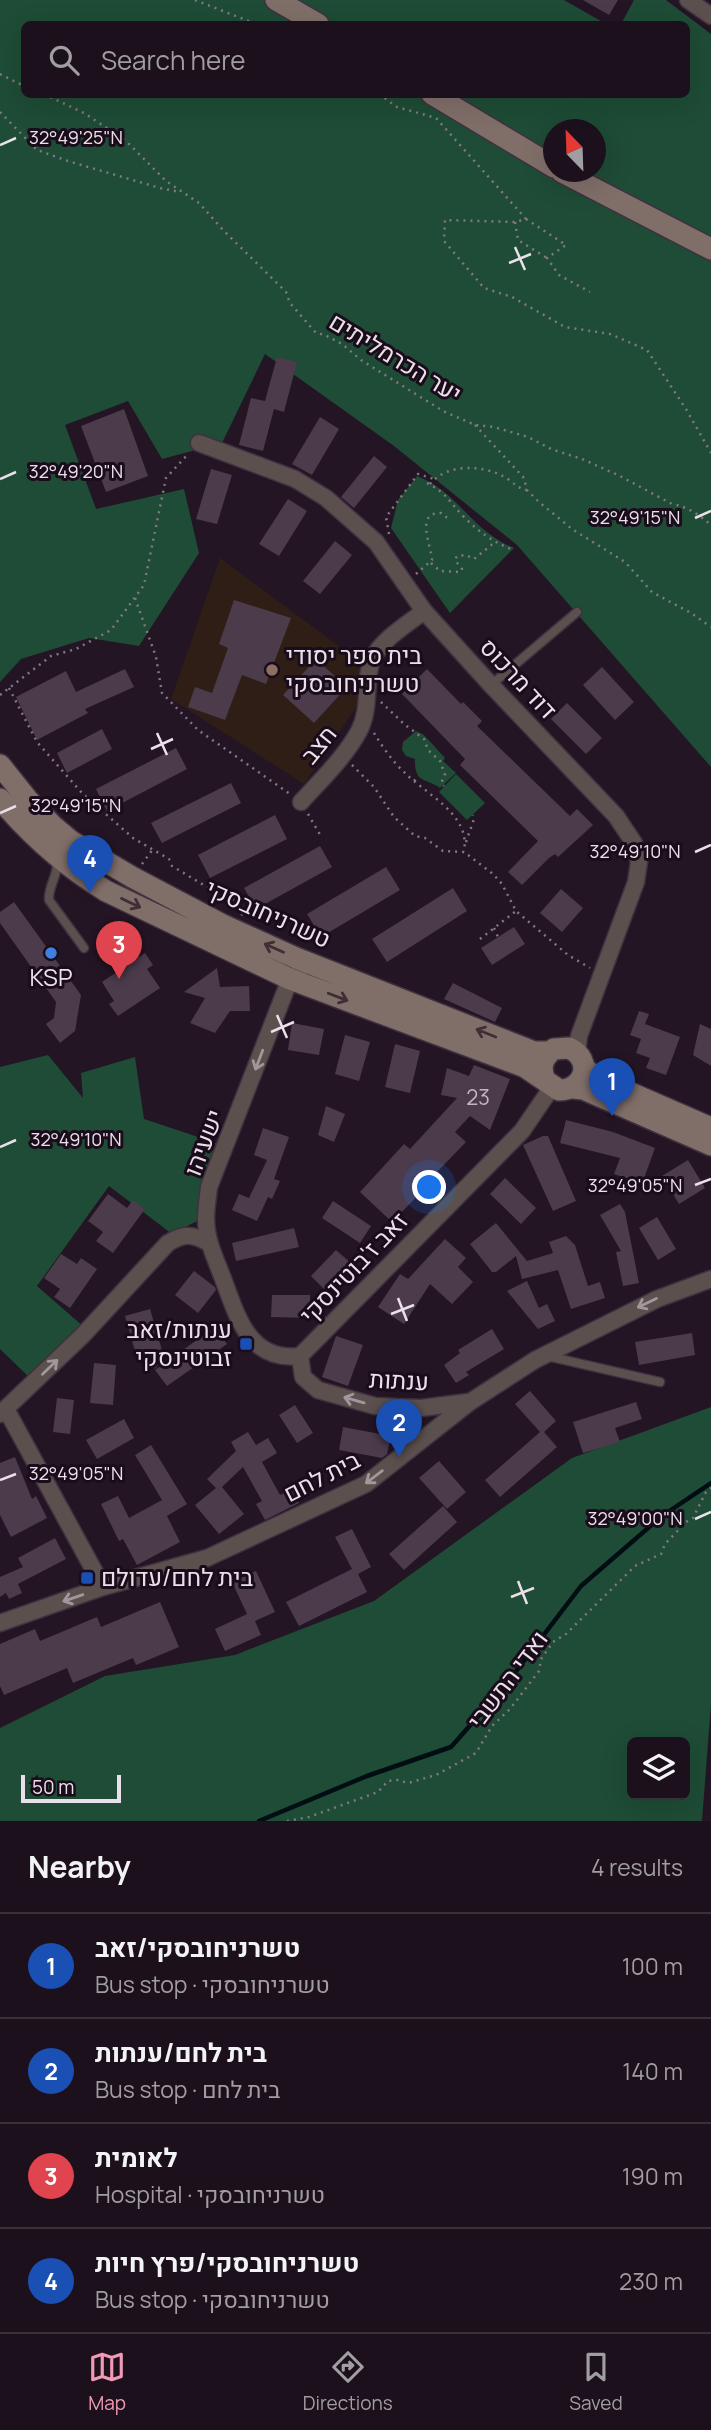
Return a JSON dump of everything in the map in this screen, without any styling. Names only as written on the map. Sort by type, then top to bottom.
[{"type":"street","points":[[276,0],[313,21]]},
{"type":"street","points":[[688,0],[711,16]]},
{"type":"street","points":[[439,98],[543,160]]},
{"type":"street","points":[[581,182],[711,249]]},
{"type":"street","name":"דוד מרכוס","points":[[199,443],[295,479],[326,498],[378,545],[424,611],[616,816],[634,843],[639,862],[635,882],[571,1052]]},
{"type":"street","name":"חצב","points":[[301,802],[358,732],[364,718],[374,655],[381,646],[424,611]]},
{"type":"street","name":"טשרניחובסקי","points":[[0,765],[36,809],[71,841],[132,877],[243,934],[534,1052],[571,1052],[603,1081],[711,1128]]},
{"type":"street","name":"טשרניחובסקי","points":[[1,800],[57,857],[106,891],[290,979],[525,1068],[556,1085],[583,1089],[711,1144]]},
{"type":"street","points":[[290,979],[305,969],[317,966]]},
{"type":"street","name":"ישעיהו","points":[[209,1243],[206,1220],[209,1187],[290,979]]},
{"type":"street","points":[[571,1052],[581,1080],[556,1085],[542,1068],[546,1057],[571,1052]]},
{"type":"street","name":"זאב ז'בוטינסקי","points":[[300,1356],[522,1130],[556,1085]]},
{"type":"street","points":[[103,1587],[3,1412],[83,1335],[167,1243],[182,1235],[194,1235],[209,1243],[241,1327],[262,1349],[284,1358],[300,1356]]},
{"type":"street","name":"בית לחם","points":[[0,1623],[103,1587],[207,1558],[366,1484],[470,1402],[544,1355],[657,1299],[711,1279]]},
{"type":"street","name":"ענתות","points":[[300,1356],[303,1377],[318,1390],[375,1406],[422,1408],[470,1402]]},
{"type":"lane","points":[[491,685],[577,612]]},
{"type":"lane","points":[[57,857],[58,870],[49,900],[84,948]]},
{"type":"lane","points":[[544,1355],[660,1382]]},
{"type":"path","points":[[195,0],[248,21]]},
{"type":"path","points":[[0,75],[21,85]]},
{"type":"path","name":"יער הכרמליתים","points":[[52,98],[84,113],[125,140],[166,181],[200,203],[223,230],[286,292],[290,303],[316,333],[342,344],[361,360],[443,411],[475,425],[494,427],[528,437],[551,449],[601,467],[672,504],[682,505],[711,526]]},
{"type":"path","points":[[385,98],[397,107],[436,118],[526,219],[566,245],[547,258]]},
{"type":"path","points":[[0,112],[37,150],[184,193]]},
{"type":"path","points":[[526,219],[515,222],[445,220],[444,241],[484,288],[512,297],[565,327],[610,334],[647,350],[711,453]]},
{"type":"path","points":[[515,222],[518,240],[547,258],[559,275],[590,292]]},
{"type":"path","points":[[475,425],[524,478],[527,490]]},
{"type":"path","points":[[0,695],[51,656],[76,649],[111,630],[145,585],[166,478],[199,443]]},
{"type":"path","points":[[511,549],[495,542],[472,525],[449,498],[428,483],[454,468],[494,472],[509,479],[527,490],[572,528],[625,562],[652,592],[711,627]]},
{"type":"path","points":[[378,545],[388,535],[386,517],[418,474],[434,479]]},
{"type":"path","points":[[404,582],[431,563],[433,557],[426,520],[432,513],[437,512],[451,521]]},
{"type":"path","points":[[431,563],[440,571],[460,572],[462,569],[456,562],[457,556],[477,558],[495,542]]},
{"type":"path","points":[[135,598],[156,657],[162,693],[198,730],[301,802],[321,838]]},
{"type":"path","points":[[9,688],[37,742],[82,793],[133,838],[169,859],[172,866],[217,893],[242,903],[243,934]]},
{"type":"path","points":[[369,691],[424,739],[428,750],[443,765],[445,775],[441,783],[444,786]]},
{"type":"path","points":[[364,718],[394,762],[450,813],[466,842]]},
{"type":"path","points":[[341,756],[369,780],[386,808],[415,836],[425,838],[443,851],[464,852],[498,878],[516,911],[568,955],[601,975]]},
{"type":"path","points":[[414,781],[419,776]]},
{"type":"path","points":[[464,852],[473,815]]},
{"type":"path","points":[[480,939],[516,911]]},
{"type":"path","points":[[494,929],[498,937]]},
{"type":"path","name":"ואדי התשבי","points":[[287,1821],[309,1817],[378,1792],[388,1781],[408,1783],[436,1775],[476,1753],[492,1726],[510,1709],[538,1671],[541,1659],[553,1642],[566,1634],[635,1566],[661,1554],[665,1544],[686,1521],[693,1518],[706,1492],[711,1488]]},
{"type":"shaded area","name":"בית ספר יסודי טשרניחובסקי","points":[[220,558],[366,666],[361,673],[361,700],[304,784],[171,699]]},
{"type":"green space","points":[[0,0],[564,0],[601,21],[21,21],[21,98],[690,98],[690,21],[623,21],[634,0],[666,0],[711,34],[711,767],[517,545],[394,446],[265,354],[222,443],[162,459],[128,401],[65,425],[96,509],[184,489],[199,553],[139,646],[89,638],[21,659],[0,682]]},
{"type":"green space","points":[[417,476],[444,491],[486,531],[514,548],[450,613],[391,528],[398,500]]},
{"type":"green space","points":[[416,731],[424,735],[445,758],[443,761],[456,773],[440,788],[419,777],[415,759],[406,756],[402,750],[403,742]]},
{"type":"green space","points":[[456,774],[485,803],[467,820],[439,792]]},
{"type":"green space","points":[[48,1055],[83,1098],[81,1073],[135,1057],[144,1119],[219,1144],[199,1220],[172,1234],[109,1186],[37,1286],[84,1327],[29,1377],[0,1349],[0,1067]]},
{"type":"green space","points":[[711,1407],[711,1704],[702,1821],[0,1821],[0,1728],[105,1676],[235,1655],[374,1601],[572,1458]]},
{"type":"building","points":[[583,0],[618,0],[609,15]]},
{"type":"building","points":[[277,357],[297,362],[284,412],[274,409],[263,451],[239,445],[251,398],[265,401]]},
{"type":"building","points":[[124,409],[148,476],[106,492],[81,426]]},
{"type":"building","points":[[320,417],[339,429],[312,475],[292,464]]},
{"type":"building","points":[[374,456],[387,467],[354,508],[341,497]]},
{"type":"building","points":[[211,469],[232,475],[217,524],[196,519]]},
{"type":"building","points":[[288,499],[307,511],[279,556],[259,544]]},
{"type":"building","points":[[335,541],[352,555],[320,594],[303,581]]},
{"type":"building","name":"בית ספר יסודי טשרניחובסקי","points":[[234,600],[291,618],[266,684],[242,675],[225,720],[188,707],[195,687],[212,693],[228,648],[219,644]]},
{"type":"building","name":"בית ספר יסודי טשרניחובסקי","points":[[316,659],[347,687],[314,723],[283,695]]},
{"type":"building","points":[[602,667],[634,702],[615,720],[583,685]]},
{"type":"building","points":[[125,669],[134,687],[85,709],[88,713],[37,740],[16,697],[66,671],[76,692]]},
{"type":"building","points":[[427,669],[482,721],[477,726],[570,816],[577,809],[593,825],[558,857],[555,854],[549,858],[522,885],[508,872],[538,841],[460,765],[465,759],[402,694]]},
{"type":"building","points":[[567,703],[602,738],[586,754],[551,719]]},
{"type":"building","points":[[102,729],[112,749],[67,773],[57,753]]},
{"type":"building","points":[[176,748],[187,769],[107,811],[96,789]]},
{"type":"building","points":[[231,783],[241,803],[162,843],[151,823]]},
{"type":"building","points":[[275,815],[287,839],[210,878],[198,855]]},
{"type":"building","points":[[320,846],[332,867],[256,909],[244,888]]},
{"type":"building","points":[[386,867],[400,890],[321,937],[307,914]]},
{"type":"building","points":[[453,888],[467,911],[387,962],[372,939]]},
{"type":"building","points":[[561,889],[583,908],[562,932],[540,913]]},
{"type":"building","points":[[14,902],[81,995],[75,1031],[60,1043],[46,1024],[54,1018],[56,1002],[0,923],[0,912]]},
{"type":"building","points":[[514,927],[525,944],[492,965],[481,948]]},
{"type":"building","points":[[145,953],[153,965],[147,969],[160,988],[118,1016],[109,1004],[114,1001],[102,982]]},
{"type":"building","points":[[217,968],[220,987],[249,986],[250,1011],[230,1011],[215,1033],[190,1023],[205,998],[184,992]]},
{"type":"building","points":[[453,983],[502,1008],[495,1022],[444,999]]},
{"type":"building","points":[[639,1011],[649,1014],[645,1024],[680,1037],[666,1075],[646,1068],[650,1058],[636,1053],[641,1039],[630,1035]]},
{"type":"building","points":[[292,1023],[324,1029],[319,1055],[288,1050]]},
{"type":"building","points":[[700,1024],[711,1029],[711,1066],[693,1055]]},
{"type":"building","points":[[345,1035],[370,1042],[359,1081],[335,1074]]},
{"type":"building","points":[[395,1044],[420,1051],[410,1093],[385,1087]]},
{"type":"building","points":[[474,1065],[510,1079],[490,1130],[470,1116],[455,1132],[466,1142],[392,1222],[360,1192],[404,1144],[410,1149],[457,1098],[441,1095],[447,1068],[469,1076]]},
{"type":"building","points":[[326,1106],[345,1114],[334,1142],[318,1135]]},
{"type":"building","points":[[566,1120],[613,1132],[655,1148],[642,1184],[614,1174],[620,1158],[560,1143]]},
{"type":"building","points":[[263,1128],[289,1137],[274,1179],[280,1181],[272,1199],[268,1197],[257,1221],[232,1210],[239,1194],[249,1198],[267,1160],[254,1155]]},
{"type":"building","points":[[548,1136],[576,1201],[553,1211],[523,1145]]},
{"type":"building","points":[[688,1160],[705,1188],[679,1204],[662,1176]]},
{"type":"building","points":[[505,1178],[536,1208],[521,1224],[490,1194]]},
{"type":"building","points":[[108,1194],[127,1208],[133,1200],[145,1209],[113,1253],[96,1241],[103,1232],[88,1221]]},
{"type":"building","points":[[333,1201],[371,1226],[360,1243],[322,1218]]},
{"type":"building","points":[[620,1204],[625,1212],[639,1283],[623,1286],[616,1252],[621,1251],[600,1215]]},
{"type":"building","points":[[657,1217],[676,1249],[658,1260],[639,1228]]},
{"type":"building","points":[[496,1223],[527,1261],[553,1253],[549,1242],[566,1236],[575,1245],[588,1286],[600,1282],[605,1298],[571,1309],[558,1270],[522,1279],[516,1256],[496,1272],[492,1272],[470,1244]]},
{"type":"building","points":[[294,1228],[299,1247],[236,1261],[232,1243]]},
{"type":"building","points":[[445,1239],[466,1258],[458,1267],[473,1282],[452,1304],[430,1284],[404,1324],[378,1307],[400,1274],[408,1279]]},
{"type":"building","points":[[336,1250],[352,1264],[328,1289],[324,1289],[311,1276]]},
{"type":"building","points":[[61,1254],[77,1264],[81,1258],[97,1269],[70,1308],[54,1297],[60,1289],[44,1278]]},
{"type":"building","points":[[194,1271],[216,1290],[198,1313],[175,1295]]},
{"type":"building","points":[[527,1281],[539,1308],[547,1304],[555,1321],[538,1329],[507,1291]]},
{"type":"building","points":[[272,1295],[310,1295],[310,1318],[271,1317]]},
{"type":"building","points":[[150,1309],[164,1357],[155,1369],[146,1356],[137,1358],[125,1316]]},
{"type":"building","points":[[215,1327],[227,1344],[167,1386],[155,1370]]},
{"type":"building","points":[[492,1329],[504,1349],[466,1372],[469,1375],[456,1383],[444,1365],[460,1353],[458,1350]]},
{"type":"building","points":[[692,1333],[695,1355],[639,1365],[635,1342]]},
{"type":"building","points":[[336,1336],[363,1345],[348,1386],[322,1377]]},
{"type":"building","points":[[94,1363],[116,1365],[113,1405],[90,1403]]},
{"type":"building","points":[[530,1391],[556,1421],[544,1432],[557,1447],[500,1497],[485,1480],[540,1432],[515,1404]]},
{"type":"building","points":[[57,1398],[74,1400],[70,1434],[53,1432]]},
{"type":"building","points":[[636,1402],[642,1419],[615,1428],[620,1442],[583,1453],[573,1422]]},
{"type":"building","points":[[295,1405],[313,1433],[297,1443],[279,1415]]},
{"type":"building","points":[[124,1419],[134,1438],[97,1459],[86,1440]]},
{"type":"building","points":[[343,1427],[391,1436],[387,1454],[382,1458],[339,1450]]},
{"type":"building","points":[[248,1432],[256,1445],[268,1438],[277,1453],[262,1462],[280,1495],[292,1489],[299,1503],[265,1520],[256,1504],[262,1501],[243,1467],[222,1487],[244,1514],[219,1534],[195,1505],[216,1488],[207,1479],[236,1451],[231,1442]]},
{"type":"building","points":[[151,1445],[187,1504],[167,1516],[180,1542],[137,1565],[123,1539],[119,1541],[101,1504],[118,1496],[129,1518],[162,1500],[135,1455]]},
{"type":"building","points":[[15,1457],[32,1499],[36,1496],[47,1518],[11,1537],[0,1515],[0,1463]]},
{"type":"building","points":[[439,1461],[466,1492],[447,1509],[419,1478]]},
{"type":"building","points":[[443,1506],[457,1522],[404,1570],[389,1554]]},
{"type":"building","points":[[352,1529],[371,1567],[358,1574],[367,1592],[299,1626],[286,1602],[352,1569],[335,1537]]},
{"type":"building","points":[[55,1538],[66,1559],[18,1584],[22,1593],[9,1599],[6,1593],[0,1597],[0,1577],[23,1567],[18,1558]]},
{"type":"building","points":[[256,1571],[275,1612],[255,1621],[261,1635],[225,1651],[215,1629],[247,1614],[232,1582]]},
{"type":"building","points":[[160,1602],[179,1647],[136,1665],[133,1658],[73,1683],[67,1668],[4,1695],[0,1686],[0,1644],[35,1629],[40,1641],[97,1617],[101,1627]]},
{"type":"waterway","points":[[259,1821],[367,1776],[451,1747],[504,1687],[581,1586],[662,1516],[711,1483]]},
{"type":"place","name":"בית ספר יסודי טשרניחובסקי","points":[[272,670]]},
{"type":"place","name":"טשרניחובסקי/פרץ חיות","points":[[90,893]]},
{"type":"place","name":"KSP","points":[[51,953]]},
{"type":"place","name":"לאומית","points":[[119,979]]},
{"type":"place","name":"טשרניחובסקי/זאב","points":[[612,1116]]},
{"type":"place","name":"ענתות/זאב זבוטינסקי","points":[[246,1344]]},
{"type":"place","name":"בית לחם/ענתות","points":[[399,1457]]},
{"type":"place","name":"בית לחם/עדולם","points":[[87,1578]]}]
